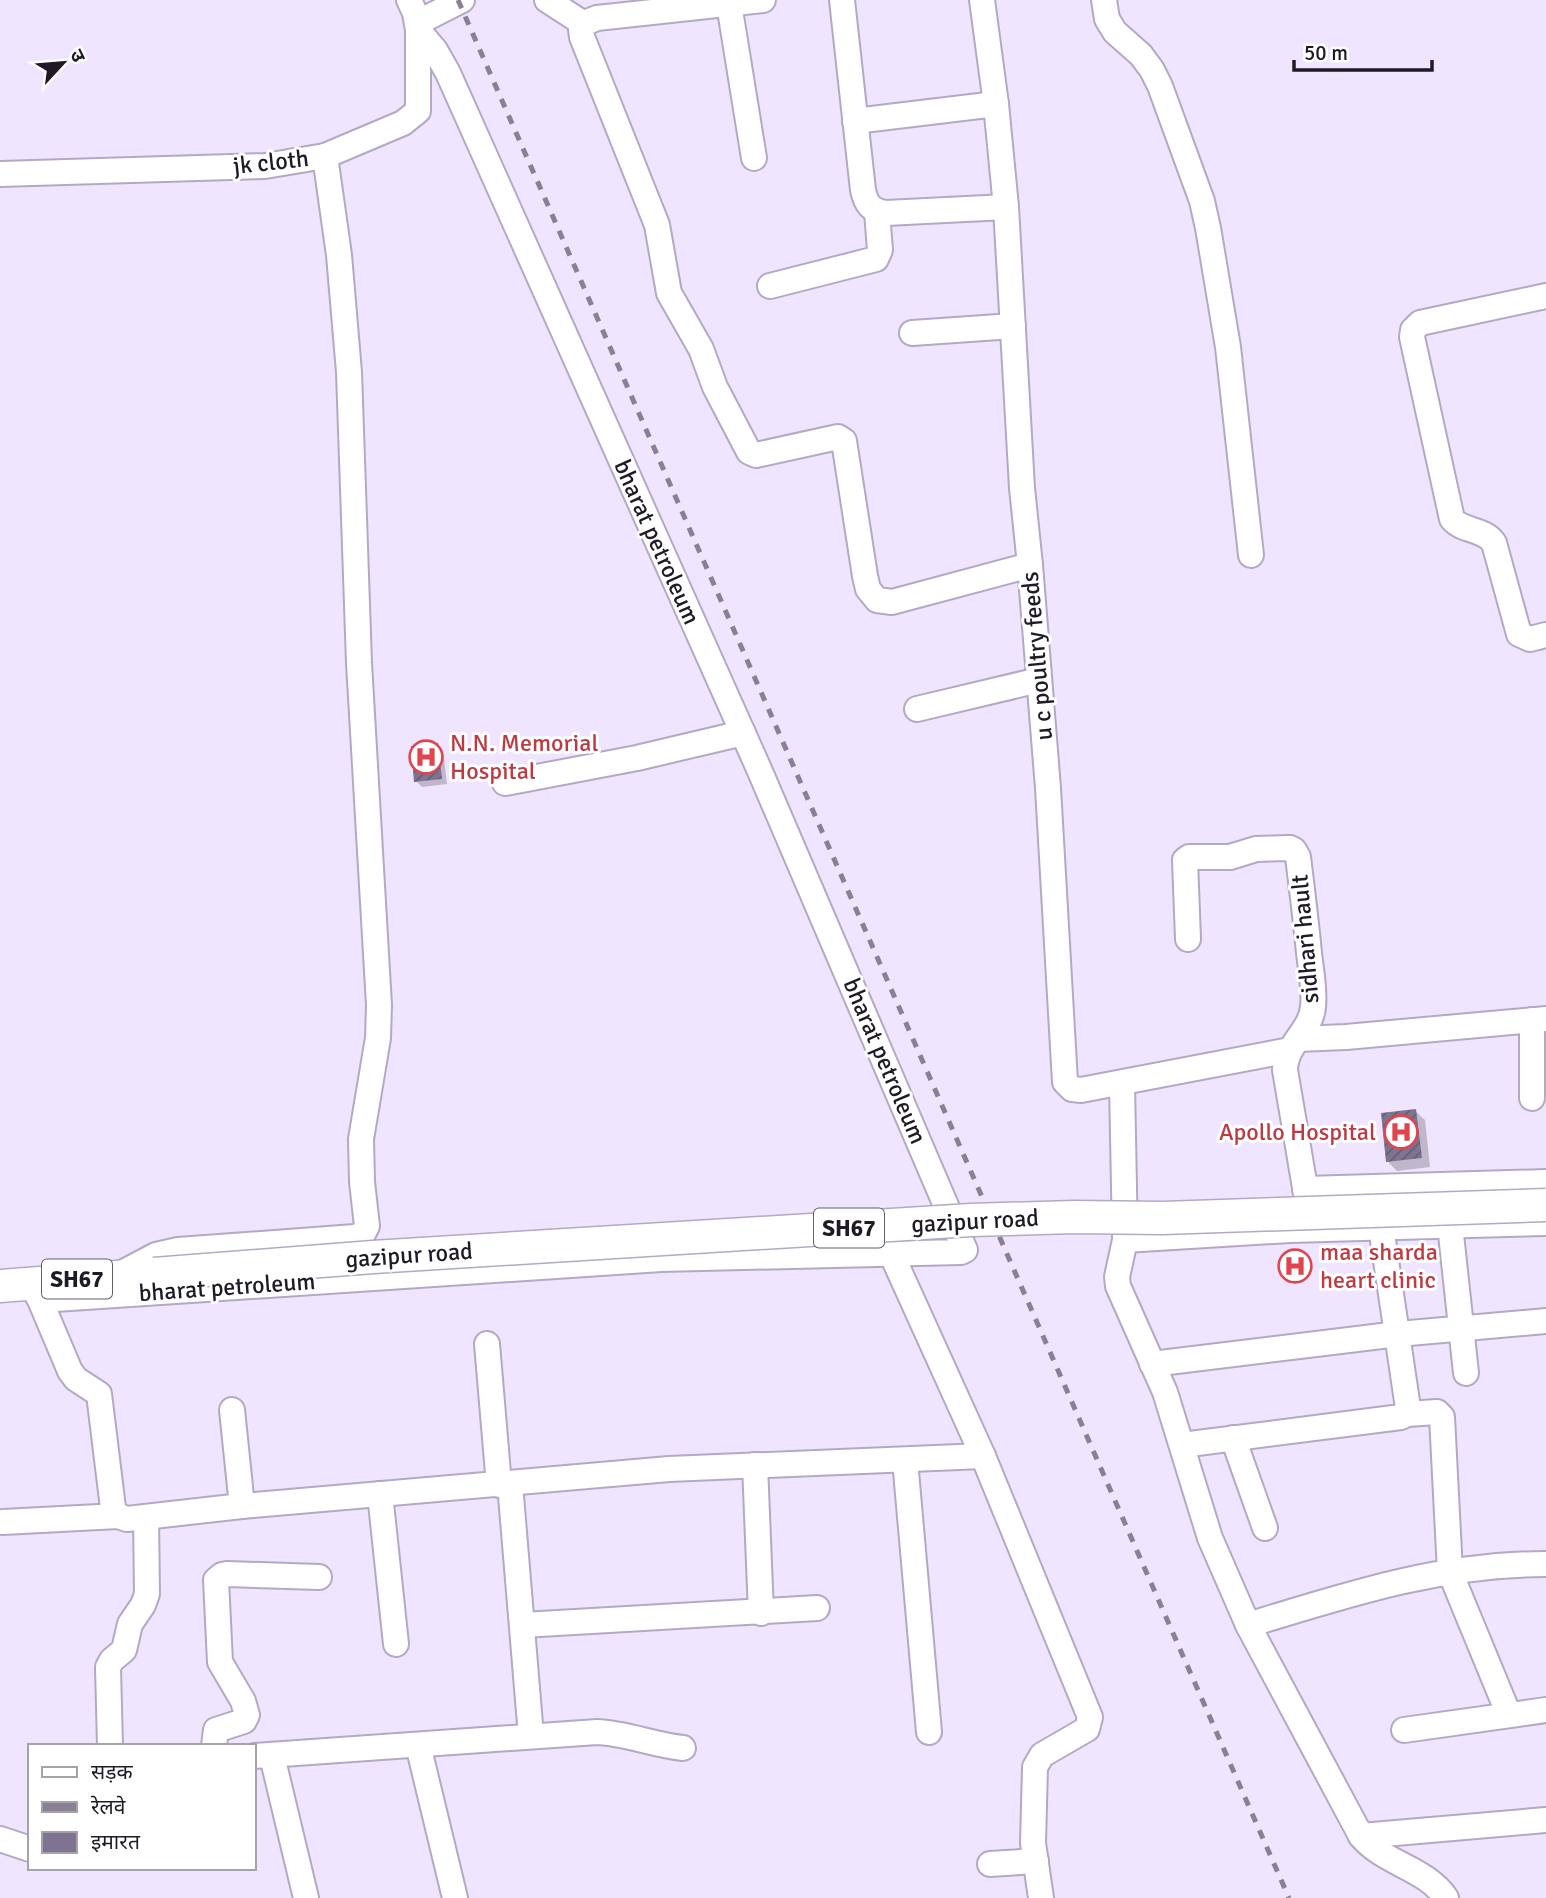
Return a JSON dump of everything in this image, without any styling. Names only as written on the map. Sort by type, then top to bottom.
[{"type":"main road","name":"gazipur road","points":[[116,1275],[971,1220],[1176,1218],[1546,1205]]},
{"type":"main road","name":"SH67","points":[[23,1289],[116,1275]]},
{"type":"street","points":[[415,18],[462,0]]},
{"type":"street","points":[[547,0],[584,24]]},
{"type":"street","points":[[763,0],[597,18],[584,24],[581,29],[657,225],[669,293],[701,349],[715,387],[746,450],[756,455],[833,438],[844,441],[864,576],[868,589],[877,600],[892,602],[1030,565]]},
{"type":"street","points":[[842,0],[863,190],[868,205],[877,212],[1006,207]]},
{"type":"street","name":"u c poultry feeds","points":[[982,0],[1006,207],[1022,488],[1039,680],[1065,1082],[1072,1089],[1080,1090],[1294,1044],[1539,1020]]},
{"type":"street","points":[[1104,0],[1107,19],[1115,32],[1141,55],[1160,86],[1202,201],[1228,347],[1251,555]]},
{"type":"street","points":[[729,4],[754,158]]},
{"type":"street","name":"jk cloth","points":[[0,174],[265,166],[325,156],[403,123],[418,111],[415,18]]},
{"type":"street","name":"bharat petroleum","points":[[23,1289],[661,1259],[961,1252],[965,1248],[743,733],[448,73],[415,18]]},
{"type":"street","points":[[855,121],[996,104]]},
{"type":"street","points":[[116,1275],[165,1253],[355,1237],[363,1234],[367,1226],[361,1139],[378,1038],[379,1005],[359,663],[349,372],[340,255],[325,156]]},
{"type":"street","points":[[770,286],[876,259],[880,250],[877,212]]},
{"type":"street","points":[[1546,296],[1420,323],[1413,330],[1412,337],[1452,519],[1457,524],[1490,537],[1494,543],[1519,634],[1530,639],[1546,635]]},
{"type":"street","points":[[912,333],[1013,326]]},
{"type":"street","points":[[917,709],[1039,680]]},
{"type":"street","points":[[505,783],[637,758],[743,733]]},
{"type":"street","name":"sidhari hault","points":[[1188,939],[1185,860],[1189,857],[1238,856],[1256,849],[1294,850],[1298,857],[1314,999],[1311,1018],[1294,1044],[1285,1062],[1285,1070],[1312,1229]]},
{"type":"street","points":[[1532,1098],[1539,1020]]},
{"type":"street","points":[[1122,1083],[1125,1240],[1117,1277],[1118,1286],[1165,1392],[1210,1538],[1248,1625],[1361,1836],[1385,1858],[1434,1885],[1446,1898]]},
{"type":"street","points":[[1305,1189],[1546,1182]]},
{"type":"street","points":[[1125,1240],[1312,1229],[1546,1223]]},
{"type":"street","points":[[1450,1225],[1466,1373]]},
{"type":"street","points":[[1381,1227],[1398,1334],[1407,1414]]},
{"type":"street","points":[[891,1253],[983,1456],[1090,1717],[1087,1729],[1042,1755],[1035,1767],[1033,1843],[1041,1898]]},
{"type":"street","points":[[23,1289],[70,1371],[76,1379],[97,1391],[100,1397],[112,1503],[118,1516]]},
{"type":"street","points":[[1152,1364],[1398,1334],[1546,1321]]},
{"type":"street","points":[[487,1343],[523,1625],[531,1736]]},
{"type":"street","points":[[232,1410],[243,1506]]},
{"type":"street","points":[[1182,1445],[1437,1412],[1442,1417],[1450,1572],[1509,1715]]},
{"type":"street","points":[[1233,1438],[1265,1528]]},
{"type":"street","points":[[3,1522],[118,1516],[127,1519],[243,1506],[669,1469],[983,1456]]},
{"type":"street","points":[[905,1460],[929,1732]]},
{"type":"street","points":[[755,1465],[761,1613]]},
{"type":"street","points":[[380,1494],[396,1644]]},
{"type":"street","points":[[110,1744],[108,1667],[124,1650],[129,1627],[147,1594],[146,1517]]},
{"type":"street","points":[[1248,1625],[1385,1584],[1500,1564],[1546,1563]]},
{"type":"street","points":[[214,1744],[216,1730],[244,1721],[247,1715],[243,1701],[220,1662],[216,1580],[227,1574],[319,1577]]},
{"type":"street","points":[[523,1625],[817,1608]]},
{"type":"street","points":[[1404,1730],[1546,1710]]},
{"type":"street","points":[[306,1898],[263,1756],[610,1732],[651,1744],[682,1748]]},
{"type":"street","points":[[418,1745],[455,1898]]},
{"type":"street","points":[[1361,1836],[1546,1820]]},
{"type":"street","points":[[0,1839],[28,1848]]},
{"type":"street","points":[[990,1864],[1036,1861]]},
{"type":"building","points":[[438,743],[442,779],[414,782],[411,746]]},
{"type":"building","points":[[1416,1109],[1422,1158],[1386,1162],[1381,1113]]},
{"type":"railway","points":[[458,0],[1289,1898]]},
{"type":"place","name":"N.N. Memorial Hospital","points":[[426,757]]},
{"type":"place","name":"Apollo Hospital","points":[[1401,1132]]},
{"type":"place","name":"maa sharda heart clinic","points":[[1295,1266]]}]
